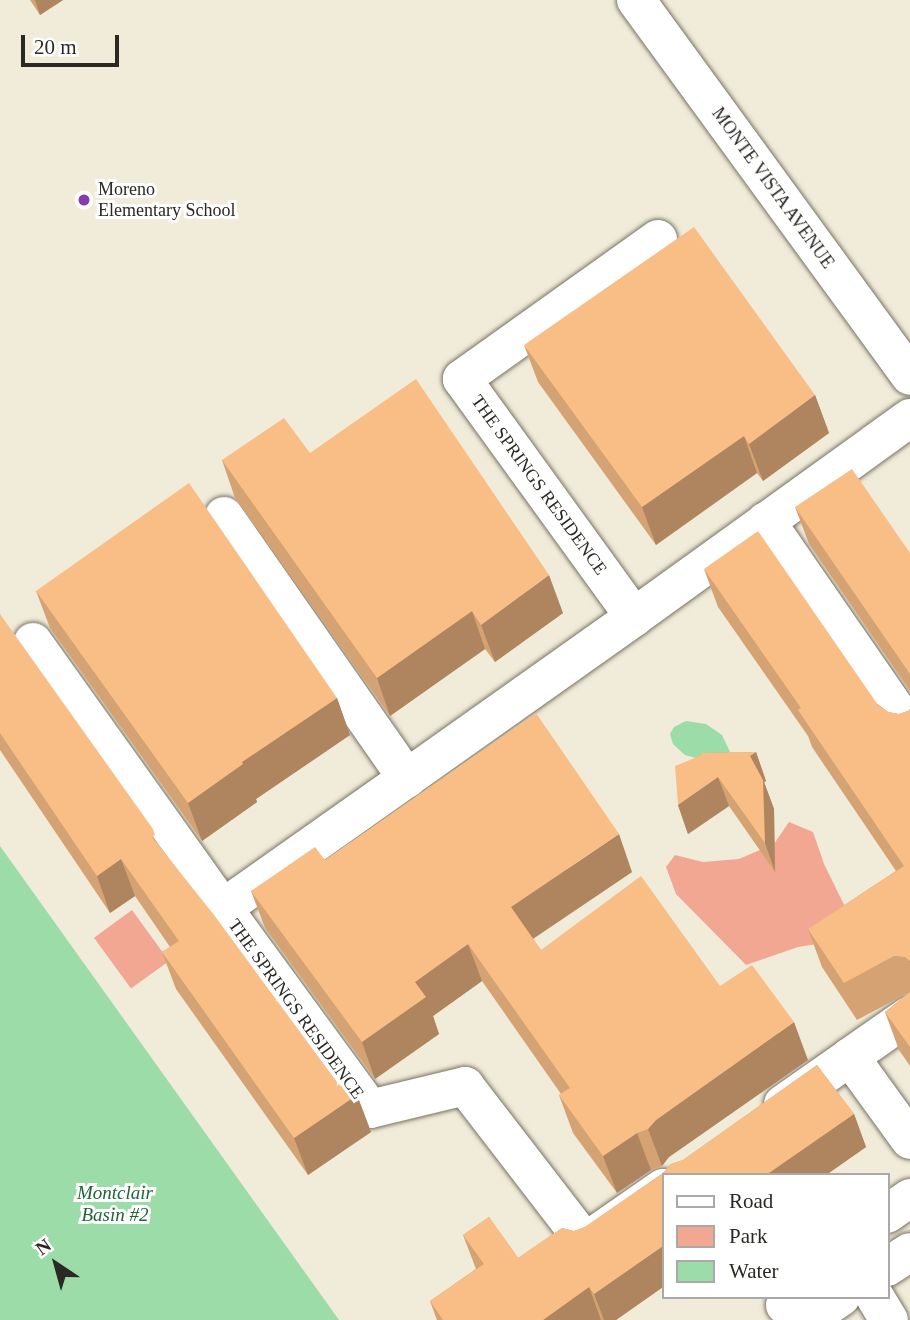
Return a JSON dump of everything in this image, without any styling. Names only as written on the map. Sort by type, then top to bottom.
[{"type":"street","name":"MONTE VISTA AVENUE","points":[[636,0],[910,376]]},
{"type":"street","name":"THE SPRINGS RESIDENCE","points":[[634,617],[462,379],[658,239]]},
{"type":"street","name":"THE SPRINGS RESIDENCE","points":[[223,908],[910,418]]},
{"type":"street","points":[[224,516],[407,778]]},
{"type":"street","points":[[766,521],[910,730]]},
{"type":"street","name":"THE SPRINGS RESIDENCE","points":[[33,642],[370,1109],[465,1086],[585,1242],[662,1188]]},
{"type":"street","points":[[749,1128],[910,1015]]},
{"type":"street","points":[[850,1057],[910,1140]]},
{"type":"street","points":[[889,1212],[910,1198]]},
{"type":"street","points":[[889,1266],[910,1252]]},
{"type":"street","points":[[780,1308],[827,1307],[838,1299]]},
{"type":"street","points":[[876,1299],[889,1320]]},
{"type":"green space","points":[[789,822],[813,832],[824,864],[855,927],[836,941],[798,947],[746,965],[676,894],[666,867],[675,855],[703,862],[739,859],[774,844]]},
{"type":"green space","points":[[132,910],[169,961],[131,989],[94,938]]},
{"type":"water","points":[[686,721],[706,724],[722,735],[730,752],[718,764],[685,755],[673,744],[670,734],[674,727]]},
{"type":"water","name":"Montclair Basin #2","points":[[0,846],[339,1320],[0,1320]]},
{"type":"building","points":[[694,227],[815,395],[749,444],[744,436],[642,507],[524,345]]},
{"type":"building","points":[[416,379],[549,575],[481,625],[472,611],[377,678],[222,460],[284,418],[310,453]]},
{"type":"building","points":[[852,469],[910,553],[910,674],[795,507]]},
{"type":"building","points":[[189,483],[337,698],[242,762],[243,764],[188,803],[36,591]]},
{"type":"building","points":[[758,531],[878,705],[888,712],[899,714],[910,709],[910,961],[905,957],[894,956],[844,983],[808,929],[904,866],[798,710],[801,708],[704,569]]},
{"type":"building","points":[[0,614],[153,829],[155,835],[152,837],[214,915],[339,1085],[357,1095],[294,1138],[162,952],[179,941],[121,859],[97,876],[0,733]]},
{"type":"building","points":[[536,713],[619,834],[511,907],[541,950],[641,876],[720,986],[752,965],[794,1022],[656,1120],[648,1129],[637,1133],[603,1156],[559,1095],[570,1088],[468,944],[415,982],[426,997],[362,1042],[251,891],[315,847],[325,860]]},
{"type":"building","points":[[756,752],[750,756],[763,780],[765,843],[718,777],[678,805],[675,766],[702,755],[701,753]]},
{"type":"building","points":[[910,992],[910,1047],[885,1012]]},
{"type":"building","points":[[817,1065],[854,1114],[769,1173],[663,1173],[671,1164],[683,1160]]},
{"type":"building","points":[[662,1174],[662,1247],[594,1294],[589,1287],[543,1320],[443,1320],[430,1301],[484,1264],[463,1235],[489,1217],[518,1258],[562,1228],[574,1231],[585,1227]]},
{"type":"place","name":"Moreno Elementary School","points":[[84,200]]}]
